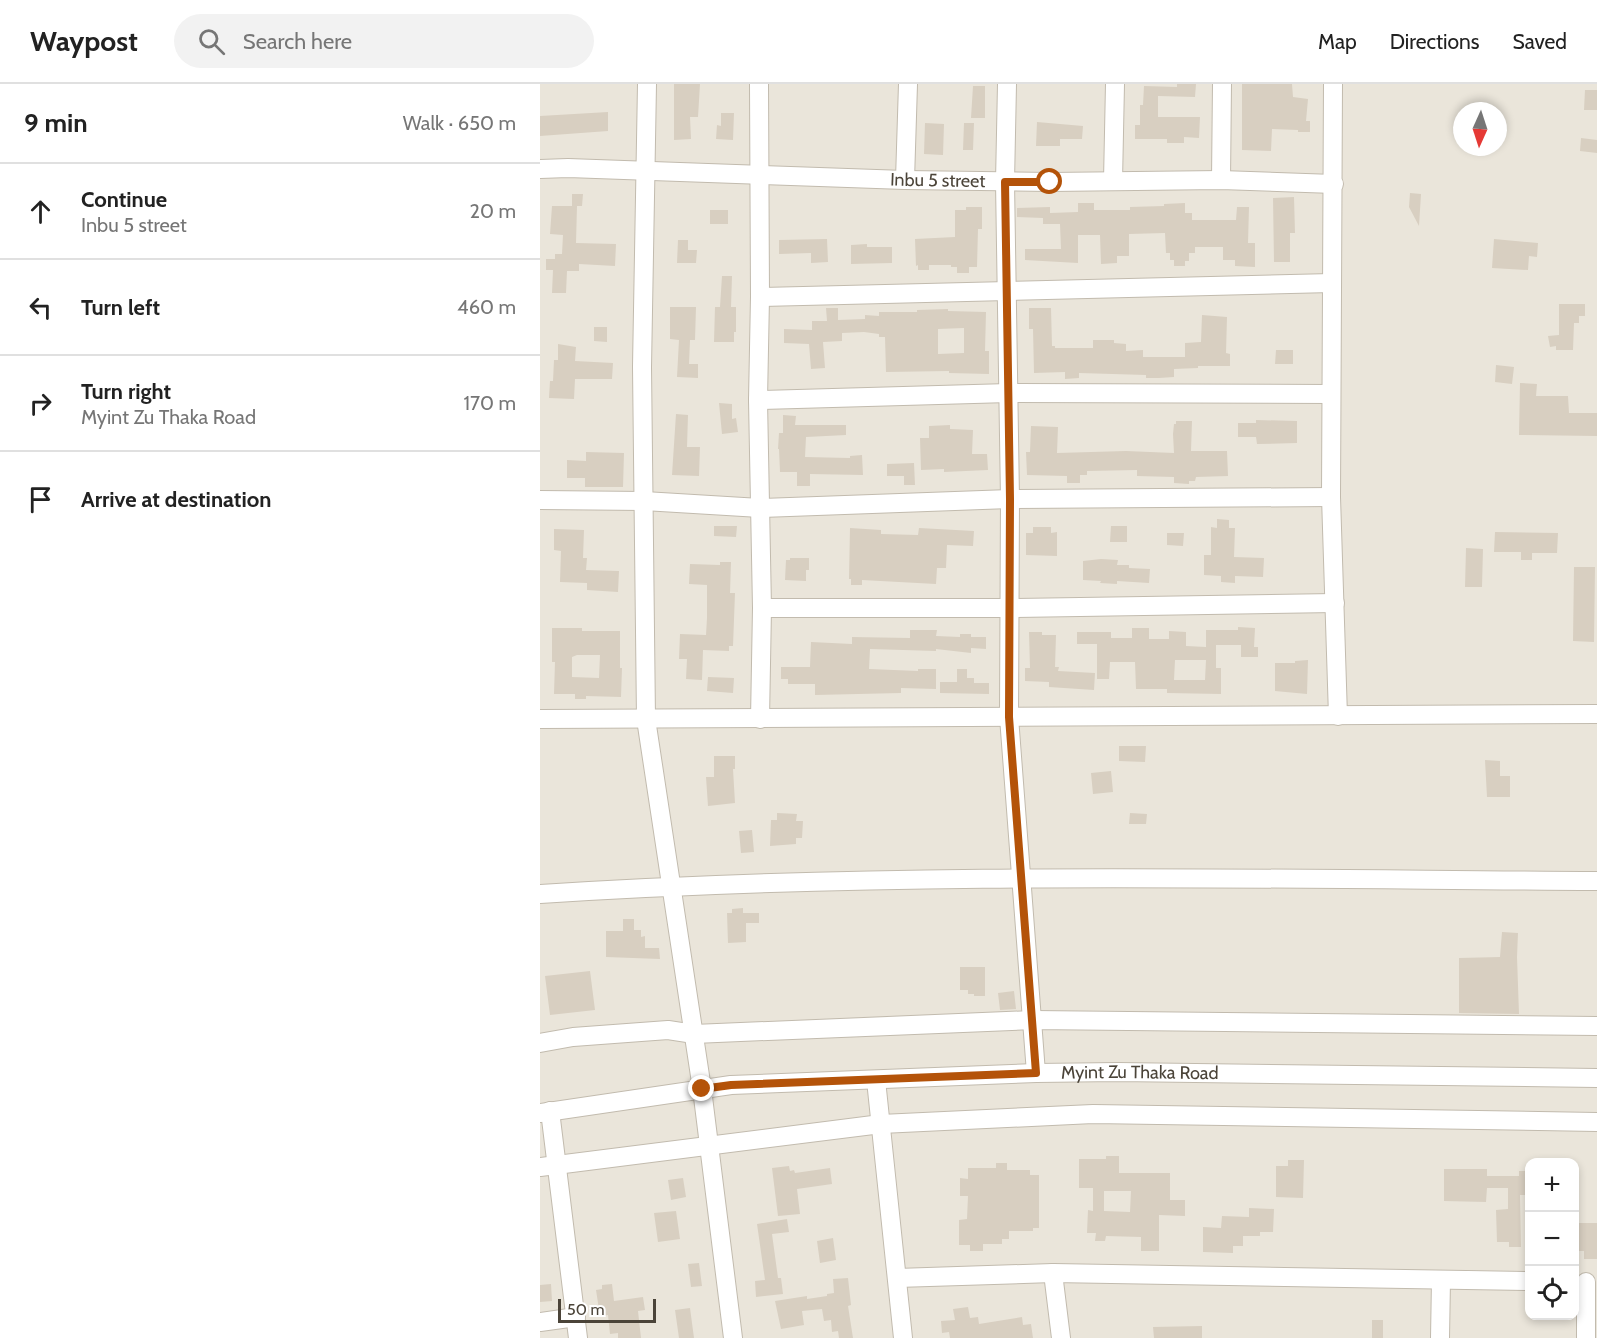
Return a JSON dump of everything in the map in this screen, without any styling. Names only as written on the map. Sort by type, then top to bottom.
[{"type":"street","points":[[647,84],[642,367],[646,719],[702,1089],[733,1338]]},
{"type":"street","points":[[759,84],[758,400],[762,608],[760,719]]},
{"type":"street","points":[[905,180],[908,84]]},
{"type":"street","points":[[1007,84],[1005,182],[1010,499],[1009,717],[1036,1073]]},
{"type":"street","points":[[1113,182],[1115,84]]},
{"type":"street","points":[[1221,180],[1222,84]]},
{"type":"street","points":[[1333,84],[1331,497],[1338,716]]},
{"type":"street","name":"Inbu 5 street","points":[[540,169],[1005,182],[1221,180],[1334,184]]},
{"type":"street","points":[[760,297],[1332,283]]},
{"type":"street","points":[[758,400],[1009,393],[1331,394]]},
{"type":"street","points":[[540,500],[644,501],[760,508],[1010,499],[1331,497]]},
{"type":"street","points":[[762,608],[1010,608],[1335,603]]},
{"type":"street","points":[[540,719],[1597,714]]},
{"type":"street","points":[[540,894],[671,885],[1020,879],[1597,881]]},
{"type":"street","points":[[540,1043],[573,1037],[668,1030],[694,1034],[1033,1020],[1597,1026]]},
{"type":"street","name":"Myint Zu Thaka Road","points":[[545,1112],[731,1085],[1036,1073],[1597,1078]]},
{"type":"street","points":[[876,1080],[903,1338]]},
{"type":"street","points":[[545,1112],[549,1166],[578,1338]]},
{"type":"street","points":[[549,1166],[881,1124],[1093,1114],[1597,1122]]},
{"type":"street","points":[[897,1278],[1053,1273],[1525,1281]]},
{"type":"street","points":[[1053,1273],[1061,1338]]},
{"type":"street","points":[[1440,1338],[1441,1280]]},
{"type":"street","points":[[1586,1282],[1586,1338]]},
{"type":"street","points":[[540,1322],[576,1317]]},
{"type":"shaded area","points":[[540,84],[1597,84],[1597,1338],[540,1338]]},
{"type":"building","points":[[674,84],[700,84],[698,117],[690,117],[691,139],[674,140]]},
{"type":"building","points":[[1177,84],[1196,84],[1195,97],[1158,96],[1158,117],[1200,117],[1199,138],[1184,137],[1184,143],[1167,143],[1167,139],[1135,139],[1135,125],[1140,125],[1140,105],[1143,105],[1144,86],[1177,87]]},
{"type":"building","points":[[1242,84],[1292,84],[1293,97],[1308,99],[1306,121],[1310,121],[1310,132],[1272,129],[1271,151],[1242,150]]},
{"type":"building","points":[[973,86],[985,86],[985,118],[971,118]]},
{"type":"building","points":[[1585,90],[1597,90],[1597,110],[1584,110]]},
{"type":"building","points":[[608,112],[608,131],[540,136],[540,116]]},
{"type":"building","points":[[721,113],[734,113],[733,140],[716,139],[717,125],[721,126]]},
{"type":"building","points":[[1037,122],[1083,126],[1082,139],[1060,139],[1060,146],[1036,146]]},
{"type":"building","points":[[925,123],[944,124],[943,155],[924,154]]},
{"type":"building","points":[[964,123],[974,123],[973,150],[963,150]]},
{"type":"building","points":[[1581,138],[1597,140],[1597,153],[1580,151]]},
{"type":"building","points":[[1410,193],[1421,194],[1419,226],[1409,207]]},
{"type":"building","points":[[572,194],[583,194],[582,206],[577,206],[576,243],[616,244],[615,266],[579,264],[579,271],[567,271],[566,293],[552,293],[553,270],[546,270],[546,259],[555,259],[555,254],[562,254],[563,235],[550,234],[552,206],[572,206]]},
{"type":"building","points":[[1294,197],[1295,233],[1290,233],[1290,262],[1274,262],[1273,198]]},
{"type":"building","points":[[1078,203],[1094,203],[1094,210],[1130,210],[1130,207],[1185,203],[1185,213],[1192,213],[1192,220],[1236,220],[1237,207],[1249,207],[1248,243],[1255,243],[1255,267],[1235,266],[1235,260],[1223,260],[1223,247],[1195,247],[1195,253],[1189,253],[1189,261],[1185,261],[1185,266],[1174,266],[1174,260],[1170,260],[1170,253],[1166,253],[1165,233],[1129,234],[1129,256],[1117,256],[1117,263],[1101,264],[1100,235],[1078,235],[1078,263],[1025,260],[1025,249],[1061,249],[1060,224],[1043,224],[1043,218],[1017,217],[1017,208],[1050,207],[1050,213],[1078,212]]},
{"type":"building","points":[[966,207],[982,207],[982,229],[978,229],[977,267],[969,267],[969,273],[957,273],[957,267],[951,267],[951,265],[929,265],[929,270],[918,270],[915,239],[955,237],[955,210],[966,210]]},
{"type":"building","points":[[710,210],[728,210],[728,224],[710,224]]},
{"type":"building","points":[[827,239],[828,262],[811,263],[811,253],[779,254],[779,240]]},
{"type":"building","points":[[1494,239],[1538,243],[1537,257],[1529,256],[1528,270],[1492,268]]},
{"type":"building","points":[[678,240],[688,240],[688,250],[697,250],[696,263],[677,263]]},
{"type":"building","points":[[867,244],[867,247],[892,247],[892,263],[851,264],[851,245]]},
{"type":"building","points":[[722,276],[732,276],[731,307],[736,307],[734,342],[714,342],[715,307],[720,307]]},
{"type":"building","points":[[1559,304],[1585,304],[1585,316],[1579,316],[1579,323],[1574,323],[1573,350],[1556,350],[1556,346],[1550,347],[1548,336],[1559,335]]},
{"type":"building","points":[[670,307],[696,307],[695,340],[690,340],[689,364],[698,364],[698,378],[677,377],[679,340],[670,339]]},
{"type":"building","points":[[826,308],[838,308],[838,320],[865,319],[865,315],[879,316],[879,312],[948,309],[948,311],[986,312],[985,351],[989,351],[989,374],[949,373],[949,371],[886,372],[885,337],[864,332],[842,333],[842,341],[823,342],[825,368],[811,369],[809,344],[784,343],[784,329],[812,330],[812,321],[827,321]],"holes":[[[964,328],[964,353],[938,354],[938,329]]]},
{"type":"building","points":[[1029,308],[1051,308],[1052,346],[1055,348],[1093,348],[1093,340],[1114,340],[1114,343],[1126,344],[1126,351],[1143,350],[1143,357],[1185,357],[1185,343],[1201,342],[1202,315],[1227,317],[1226,353],[1230,354],[1230,366],[1174,369],[1174,377],[1159,378],[1146,378],[1146,375],[1079,373],[1079,378],[1065,379],[1065,372],[1034,373],[1033,329],[1029,329]]},
{"type":"building","points":[[594,327],[607,327],[607,342],[594,341]]},
{"type":"building","points":[[558,344],[576,347],[575,361],[613,363],[612,379],[575,379],[574,399],[549,398],[554,360],[558,360]]},
{"type":"building","points":[[1276,350],[1293,350],[1293,364],[1275,364]]},
{"type":"building","points":[[1496,365],[1514,367],[1512,384],[1495,382]]},
{"type":"building","points":[[1520,383],[1537,384],[1536,396],[1568,396],[1569,413],[1597,413],[1597,436],[1519,435]]},
{"type":"building","points":[[719,403],[732,404],[732,419],[736,418],[738,432],[722,434]]},
{"type":"building","points":[[676,414],[688,415],[687,447],[700,447],[699,476],[672,475]]},
{"type":"building","points":[[783,415],[796,416],[795,425],[846,425],[846,435],[806,437],[805,457],[850,458],[850,456],[862,455],[863,475],[810,474],[810,486],[797,486],[797,472],[780,472],[778,449],[779,433],[783,433]]},
{"type":"building","points":[[1256,420],[1297,421],[1297,443],[1257,444],[1256,437],[1238,437],[1238,423],[1256,423]]},
{"type":"building","points":[[1176,421],[1192,421],[1191,451],[1227,451],[1228,476],[1196,477],[1195,481],[1189,481],[1189,484],[1174,483],[1174,477],[1137,476],[1137,470],[1087,471],[1087,475],[1080,475],[1080,483],[1067,483],[1067,476],[1027,475],[1026,452],[1030,452],[1031,426],[1058,427],[1057,453],[1126,451],[1174,453],[1173,434]]},
{"type":"building","points":[[950,425],[950,429],[973,430],[972,454],[987,454],[988,470],[944,472],[944,469],[921,470],[920,438],[929,438],[929,426]]},
{"type":"building","points":[[586,452],[624,453],[623,487],[585,487],[585,478],[567,478],[567,460],[586,461]]},
{"type":"building","points":[[914,463],[915,485],[904,485],[904,476],[887,476],[887,464]]},
{"type":"building","points":[[1217,519],[1229,520],[1229,528],[1235,528],[1234,557],[1264,558],[1263,577],[1235,576],[1235,583],[1221,582],[1221,576],[1204,575],[1204,555],[1211,555],[1211,527],[1217,528]]},
{"type":"building","points":[[714,526],[737,526],[736,537],[714,536]]},
{"type":"building","points":[[1111,526],[1127,526],[1127,542],[1110,542]]},
{"type":"building","points":[[1033,527],[1051,527],[1051,533],[1057,532],[1057,556],[1026,555],[1026,533],[1033,533]]},
{"type":"building","points":[[850,528],[881,530],[881,534],[918,535],[919,528],[974,531],[973,546],[947,545],[946,568],[937,568],[936,584],[862,580],[862,585],[851,585],[851,579],[849,579]]},
{"type":"building","points":[[554,529],[584,530],[583,558],[587,558],[586,570],[619,571],[618,592],[587,590],[587,583],[560,582],[561,551],[554,550]]},
{"type":"building","points":[[1495,532],[1558,533],[1557,553],[1532,553],[1532,560],[1521,560],[1521,552],[1494,552]]},
{"type":"building","points":[[1167,533],[1184,533],[1183,546],[1167,545]]},
{"type":"building","points":[[1466,548],[1483,549],[1482,587],[1465,587]]},
{"type":"building","points":[[809,558],[806,581],[785,580],[786,560]]},
{"type":"building","points":[[1118,560],[1117,565],[1129,565],[1129,568],[1150,569],[1149,583],[1117,581],[1117,584],[1083,580],[1083,561]]},
{"type":"building","points":[[720,562],[731,562],[730,593],[735,593],[733,646],[729,646],[729,651],[703,650],[702,680],[686,679],[687,659],[679,659],[680,634],[706,635],[707,618],[707,585],[689,584],[690,564],[720,565]]},
{"type":"building","points":[[1574,567],[1595,567],[1594,642],[1573,641]]},
{"type":"building","points":[[1238,627],[1255,628],[1254,647],[1258,647],[1258,657],[1241,657],[1241,645],[1216,645],[1216,668],[1221,668],[1221,694],[1167,693],[1167,689],[1136,689],[1135,662],[1110,662],[1109,679],[1097,679],[1097,644],[1077,644],[1077,632],[1111,632],[1111,638],[1132,638],[1132,628],[1149,628],[1149,639],[1169,639],[1169,631],[1186,632],[1186,646],[1206,647],[1206,630],[1238,630]],"holes":[[[1175,660],[1206,660],[1205,680],[1174,680]]]},
{"type":"building","points":[[552,628],[620,631],[621,697],[586,696],[586,699],[575,699],[575,694],[554,694],[555,662],[552,662]],"holes":[[[600,655],[599,678],[572,677],[572,657]]]},
{"type":"building","points":[[910,630],[937,630],[936,636],[960,637],[960,634],[971,634],[971,637],[986,637],[986,649],[971,648],[971,653],[936,649],[936,651],[870,649],[869,669],[918,671],[918,669],[936,669],[936,689],[901,688],[901,693],[815,695],[815,684],[788,684],[788,679],[781,679],[781,667],[810,667],[811,642],[852,644],[852,637],[910,638]]},
{"type":"building","points":[[1029,632],[1056,635],[1055,667],[1059,667],[1058,671],[1095,673],[1094,690],[1049,687],[1049,682],[1025,681],[1025,668],[1030,668]]},
{"type":"building","points":[[1308,660],[1307,694],[1275,691],[1275,663],[1295,663],[1295,661]]},
{"type":"building","points":[[957,669],[967,669],[967,678],[974,678],[974,683],[989,683],[989,694],[940,693],[940,682],[957,682]]},
{"type":"building","points":[[708,677],[734,678],[733,693],[707,691]]},
{"type":"building","points":[[1119,746],[1146,746],[1145,762],[1119,761]]},
{"type":"building","points":[[714,756],[735,756],[735,769],[733,769],[735,803],[708,806],[706,777],[714,777]]},
{"type":"building","points":[[1485,760],[1500,761],[1500,776],[1510,776],[1510,797],[1487,797]]},
{"type":"building","points":[[1111,771],[1113,792],[1093,794],[1091,773]]},
{"type":"building","points":[[777,813],[797,814],[796,821],[803,821],[802,838],[796,838],[796,844],[770,846],[771,820],[777,820]]},
{"type":"building","points":[[1130,813],[1147,814],[1146,824],[1129,824]]},
{"type":"building","points":[[752,830],[754,852],[741,853],[739,831]]},
{"type":"building","points":[[743,908],[743,913],[759,913],[759,923],[746,923],[746,942],[728,943],[727,913],[732,913],[732,909]]},
{"type":"building","points":[[623,919],[634,919],[634,930],[641,930],[641,937],[645,936],[645,948],[659,948],[660,959],[606,957],[606,931],[623,931]]},
{"type":"building","points":[[1502,932],[1518,933],[1519,1014],[1459,1013],[1459,958],[1500,957]]},
{"type":"building","points":[[960,967],[985,967],[985,996],[974,996],[974,994],[968,994],[968,990],[960,990]]},
{"type":"building","points":[[590,971],[595,1010],[550,1015],[545,976]]},
{"type":"building","points":[[1014,991],[1016,1009],[1000,1010],[998,993]]},
{"type":"building","points":[[1106,1156],[1119,1156],[1119,1173],[1170,1173],[1170,1200],[1185,1200],[1185,1216],[1159,1215],[1159,1251],[1141,1251],[1141,1237],[1106,1236],[1105,1241],[1095,1241],[1096,1233],[1087,1233],[1088,1210],[1093,1211],[1093,1188],[1079,1188],[1079,1159],[1106,1159]],"holes":[[[1104,1191],[1131,1191],[1130,1212],[1104,1211]]]},
{"type":"building","points":[[1288,1160],[1304,1160],[1303,1198],[1276,1197],[1276,1166],[1288,1166]]},
{"type":"building","points":[[996,1163],[1007,1163],[1007,1170],[1030,1170],[1030,1175],[1039,1175],[1039,1228],[1033,1228],[1033,1231],[1009,1231],[1009,1239],[1002,1239],[1002,1244],[983,1244],[983,1251],[970,1251],[970,1245],[959,1245],[959,1220],[967,1219],[968,1196],[960,1196],[960,1178],[968,1179],[968,1168],[996,1168]]},
{"type":"building","points":[[789,1166],[790,1171],[794,1170],[795,1173],[830,1168],[832,1184],[797,1189],[800,1214],[778,1216],[772,1168]]},
{"type":"building","points":[[1444,1169],[1487,1169],[1487,1176],[1519,1176],[1519,1171],[1525,1171],[1525,1195],[1520,1195],[1521,1247],[1509,1247],[1509,1242],[1497,1242],[1496,1210],[1508,1209],[1508,1188],[1487,1188],[1486,1202],[1444,1201]]},
{"type":"building","points":[[683,1178],[686,1197],[671,1200],[668,1180]]},
{"type":"building","points":[[1249,1208],[1274,1209],[1273,1232],[1260,1232],[1260,1236],[1243,1236],[1243,1246],[1233,1246],[1233,1253],[1203,1252],[1203,1227],[1221,1228],[1222,1216],[1249,1217]]},
{"type":"building","points":[[676,1211],[680,1239],[658,1242],[654,1213]]},
{"type":"building","points":[[787,1219],[789,1232],[772,1234],[778,1278],[781,1278],[783,1294],[756,1297],[755,1281],[765,1280],[757,1224]]},
{"type":"building","points":[[1579,1223],[1597,1223],[1597,1259],[1584,1259],[1584,1251],[1579,1251]]},
{"type":"building","points":[[833,1238],[836,1260],[820,1263],[817,1241]]},
{"type":"building","points":[[699,1263],[702,1286],[691,1287],[688,1264]]},
{"type":"building","points":[[848,1278],[851,1305],[848,1306],[853,1338],[839,1338],[838,1331],[832,1332],[831,1320],[824,1321],[822,1309],[802,1311],[804,1325],[781,1329],[775,1301],[807,1296],[807,1299],[827,1296],[827,1294],[834,1293],[833,1279]]},
{"type":"building","points":[[551,1284],[552,1301],[540,1302],[540,1285]]},
{"type":"building","points":[[612,1284],[614,1301],[643,1297],[645,1310],[638,1311],[641,1338],[618,1338],[618,1333],[610,1334],[608,1315],[600,1316],[596,1290],[602,1289],[602,1285]]},
{"type":"building","points":[[968,1307],[970,1318],[978,1317],[979,1324],[1022,1317],[1023,1325],[1031,1324],[1033,1338],[950,1338],[949,1332],[942,1333],[941,1321],[955,1320],[953,1309]]},
{"type":"building","points":[[690,1308],[694,1338],[679,1338],[675,1310]]},
{"type":"building","points":[[1372,1320],[1383,1320],[1383,1338],[1372,1338]]},
{"type":"building","points":[[1202,1326],[1202,1338],[1154,1338],[1153,1327]]},
{"type":"route","points":[[702,1089],[731,1085],[1036,1073],[1009,717],[1010,499],[1005,182],[1050,182]]}]
